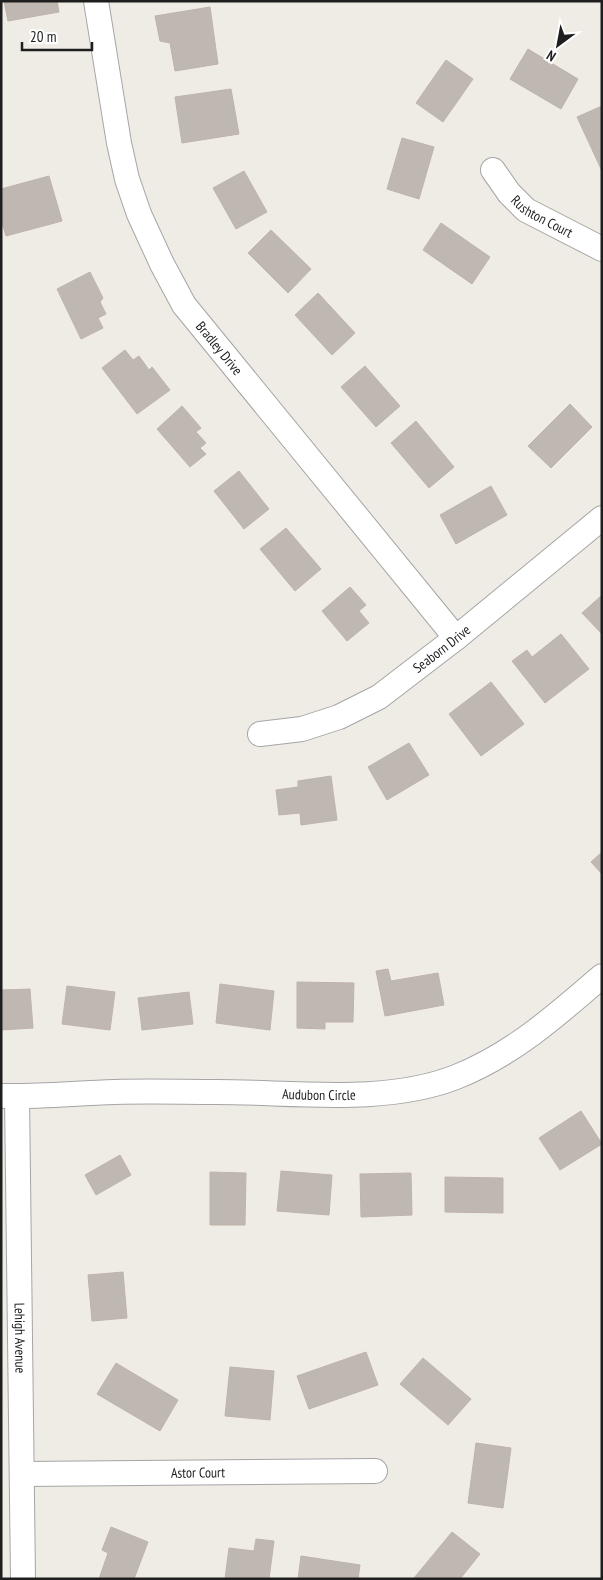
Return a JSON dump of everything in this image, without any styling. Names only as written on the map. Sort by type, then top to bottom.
[{"type":"street","name":"Bradley Drive","points":[[96,1],[119,143],[127,179],[143,223],[184,305],[456,638]]},
{"type":"street","name":"Rushton Court","points":[[494,170],[509,193],[526,210],[602,249]]},
{"type":"street","name":"Seaborn Drive","points":[[260,734],[302,730],[339,717],[379,697],[456,638],[602,518]]},
{"type":"street","name":"Audubon Circle","points":[[9,1096],[116,1092],[368,1094],[397,1092],[427,1086],[455,1077],[507,1052],[602,976]]},
{"type":"street","name":"Lehigh Avenue","points":[[9,1096],[22,1474],[23,1579]]},
{"type":"street","name":"Astor Court","points":[[22,1474],[375,1470]]},
{"type":"building","points":[[4,1],[57,1],[59,12],[8,21]]},
{"type":"building","points":[[210,7],[218,64],[175,71],[170,43],[160,41],[155,16]]},
{"type":"building","points":[[528,49],[578,79],[561,109],[510,79]]},
{"type":"building","points":[[446,60],[473,79],[443,122],[416,103]]},
{"type":"building","points":[[231,89],[239,134],[182,143],[175,97]]},
{"type":"building","points":[[602,106],[602,171],[577,117]]},
{"type":"building","points":[[402,138],[434,147],[419,199],[387,189]]},
{"type":"building","points":[[244,171],[267,212],[236,229],[213,188]]},
{"type":"building","points":[[49,176],[62,221],[6,236],[1,219],[1,189]]},
{"type":"building","points":[[441,223],[490,257],[472,284],[423,250]]},
{"type":"building","points":[[271,230],[311,269],[288,293],[248,253]]},
{"type":"building","points":[[90,272],[103,298],[100,302],[106,314],[98,318],[103,328],[81,339],[57,289]]},
{"type":"building","points":[[318,293],[355,333],[332,355],[295,315]]},
{"type":"building","points":[[125,350],[133,360],[139,356],[149,370],[152,367],[170,390],[137,414],[102,368]]},
{"type":"building","points":[[365,366],[400,406],[376,427],[341,387]]},
{"type":"building","points":[[570,404],[592,427],[551,468],[528,446]]},
{"type":"building","points":[[182,406],[201,428],[196,432],[206,443],[200,448],[206,454],[190,467],[157,429]]},
{"type":"building","points":[[416,421],[454,467],[429,488],[391,443]]},
{"type":"building","points":[[239,471],[269,509],[244,529],[214,491]]},
{"type":"building","points":[[491,486],[507,515],[456,544],[440,515]]},
{"type":"building","points":[[286,528],[321,569],[295,591],[260,549]]},
{"type":"building","points":[[350,587],[366,605],[359,611],[369,623],[347,641],[322,611]]},
{"type":"building","points":[[601,596],[602,598],[602,634],[582,613]]},
{"type":"building","points":[[561,634],[589,669],[545,703],[512,661],[527,650],[532,657]]},
{"type":"building","points":[[491,682],[524,724],[481,756],[449,714]]},
{"type":"building","points":[[409,743],[429,775],[387,800],[368,767]]},
{"type":"building","points":[[331,776],[337,820],[301,825],[300,813],[279,815],[276,790],[298,787],[298,781]]},
{"type":"building","points":[[602,852],[602,874],[591,862]]},
{"type":"building","points":[[388,969],[391,981],[438,973],[444,1005],[385,1016],[376,971]]},
{"type":"building","points":[[297,982],[354,983],[353,1022],[325,1022],[325,1029],[297,1028]]},
{"type":"building","points":[[220,984],[274,991],[270,1030],[216,1023]]},
{"type":"building","points":[[67,986],[115,992],[110,1030],[62,1024]]},
{"type":"building","points":[[30,989],[33,1028],[1,1030],[1,990]]},
{"type":"building","points":[[189,992],[193,1024],[142,1030],[138,998]]},
{"type":"building","points":[[581,1111],[602,1144],[560,1170],[539,1138]]},
{"type":"building","points":[[120,1155],[131,1175],[96,1195],[85,1175]]},
{"type":"building","points":[[281,1171],[332,1175],[329,1215],[277,1211]]},
{"type":"building","points":[[210,1172],[246,1173],[245,1225],[210,1225]]},
{"type":"building","points":[[411,1173],[412,1215],[361,1217],[360,1174]]},
{"type":"building","points":[[445,1177],[503,1178],[503,1213],[445,1212]]},
{"type":"building","points":[[123,1272],[127,1318],[92,1321],[88,1275]]},
{"type":"building","points":[[366,1352],[378,1385],[309,1409],[297,1376]]},
{"type":"building","points":[[423,1358],[471,1399],[448,1425],[400,1384]]},
{"type":"building","points":[[116,1363],[178,1400],[160,1431],[97,1394]]},
{"type":"building","points":[[230,1367],[274,1371],[270,1420],[225,1416]]},
{"type":"building","points":[[476,1443],[511,1448],[503,1508],[468,1503]]},
{"type":"building","points":[[111,1527],[148,1542],[134,1579],[99,1579],[108,1553],[102,1550]]},
{"type":"building","points":[[452,1532],[480,1554],[460,1579],[414,1578]]},
{"type":"building","points":[[256,1539],[274,1541],[269,1579],[225,1579],[229,1548],[254,1551]]},
{"type":"building","points":[[301,1556],[360,1565],[358,1579],[298,1579]]}]
